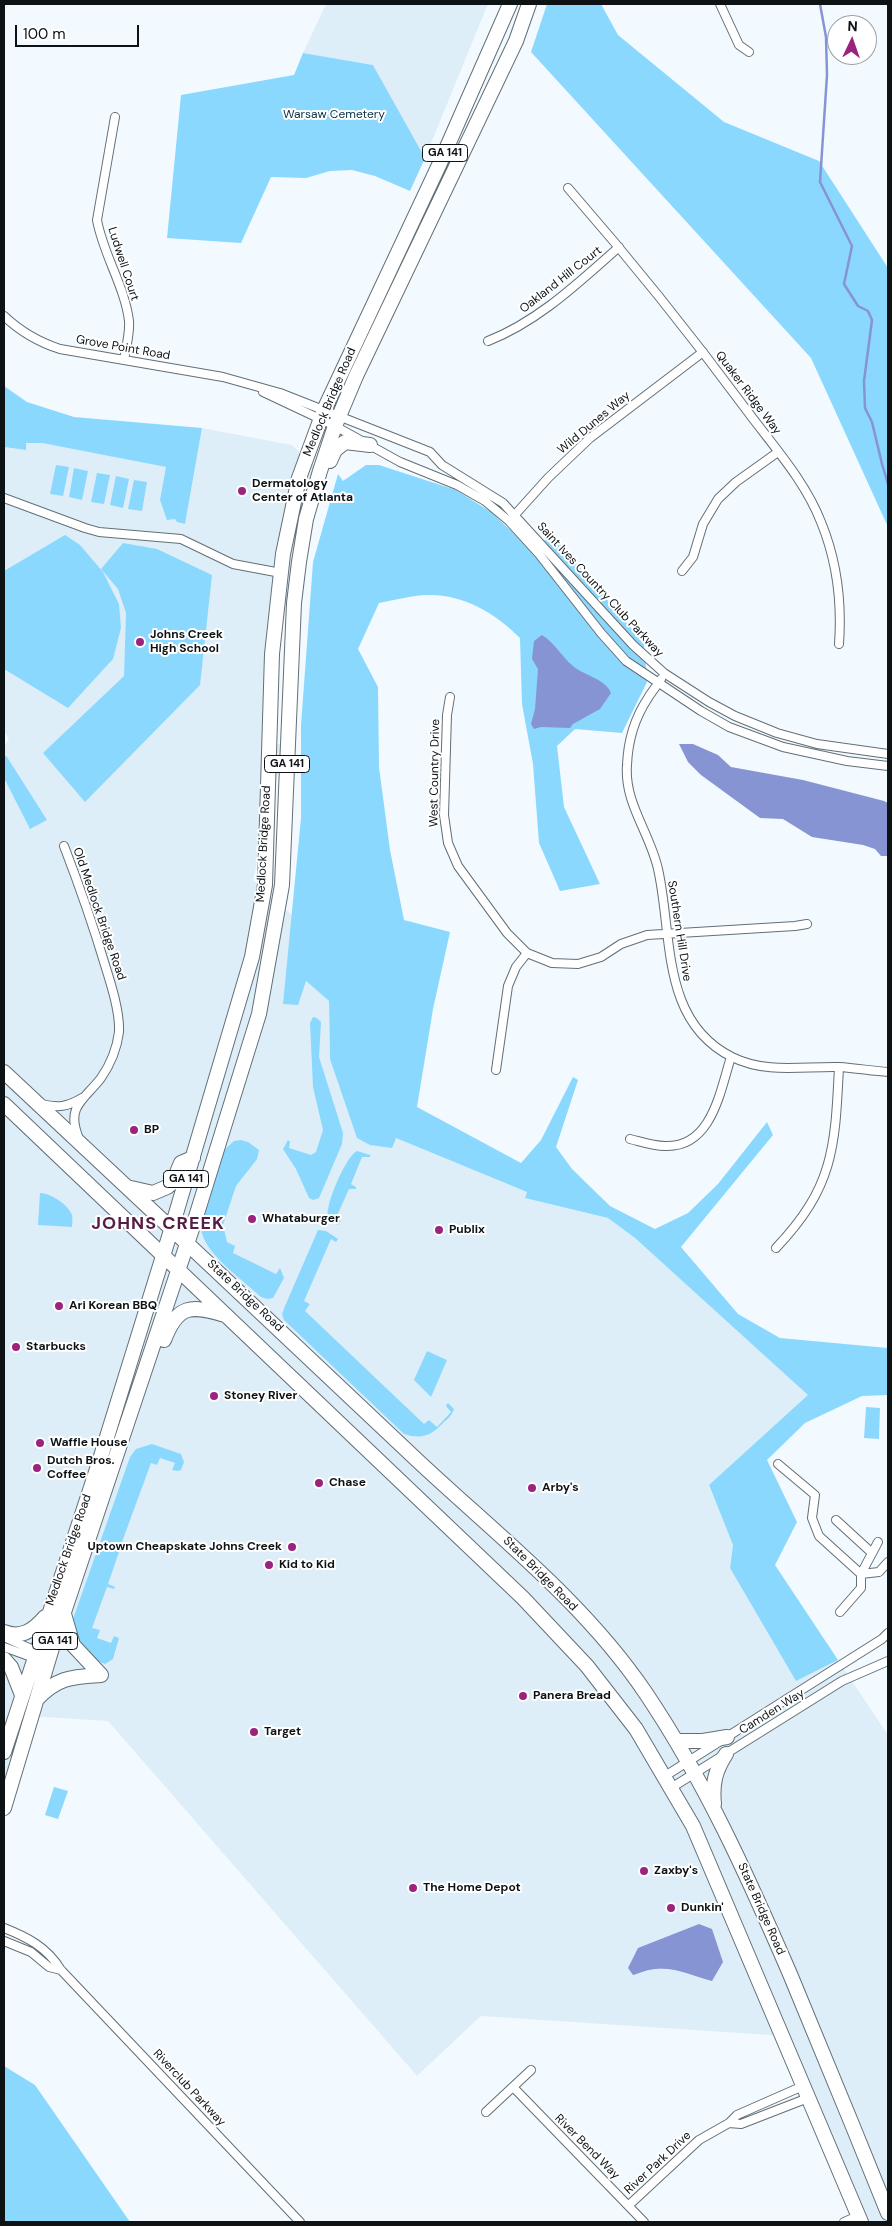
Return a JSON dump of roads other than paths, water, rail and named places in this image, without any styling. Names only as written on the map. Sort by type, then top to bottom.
[{"type":"highway","name":"Medlock Bridge Road","points":[[4,1752],[34,1654],[98,1466],[172,1228],[252,957],[264,885],[272,654],[283,554],[299,478],[322,415],[440,163],[510,4]]},
{"type":"highway","name":"Medlock Bridge Road","points":[[4,1808],[49,1660],[188,1242],[258,1014],[282,885],[294,602],[306,519],[338,421],[356,376],[516,41],[529,4]]},
{"type":"highway","name":"Medlock Bridge Road","points":[[298,569],[303,562],[309,545],[325,478],[335,450],[345,442],[370,446]]},
{"type":"highway","name":"State Bridge Road","points":[[4,1072],[188,1242],[421,1464],[533,1565],[604,1640],[643,1688],[677,1740],[748,1875],[888,2213]]},
{"type":"highway","points":[[4,1104],[523,1598],[586,1666],[636,1729],[693,1826],[860,2219]]},
{"type":"highway","points":[[128,1187],[147,1193],[159,1191],[173,1182],[182,1163],[193,1158]]},
{"type":"highway","points":[[146,1364],[160,1351],[171,1322],[181,1312],[201,1309],[227,1316]]},
{"type":"highway","points":[[4,1632],[14,1634],[30,1631],[48,1612]]},
{"type":"highway","points":[[36,1700],[55,1683],[74,1677],[102,1675],[73,1645],[64,1614]]},
{"type":"highway","points":[[4,1659],[11,1667],[22,1696]]},
{"type":"highway","points":[[677,1740],[714,1740],[727,1737]]},
{"type":"highway","points":[[715,1810],[713,1781],[718,1766],[726,1754]]},
{"type":"street","points":[[720,4],[739,45],[749,52]]},
{"type":"street","name":"Ludwell Court","points":[[115,117],[97,220],[100,236],[128,316],[128,337],[124,360]]},
{"type":"street","name":"Quaker Ridge Way","points":[[568,188],[620,247],[703,352],[810,498],[829,542],[838,590],[839,644]]},
{"type":"street","name":"Oakland Hill Court","points":[[488,341],[503,335],[543,311],[620,247]]},
{"type":"street","name":"Grove Point Road","points":[[4,316],[16,328],[47,345],[223,377],[280,393],[322,415],[338,421]]},
{"type":"street","name":"Wild Dunes Way","points":[[511,518],[548,478],[590,438],[703,352]]},
{"type":"street","name":"Grove Point Road","points":[[322,415],[338,421]]},
{"type":"street","name":"Saint Ives Country Club Parkway","points":[[338,421],[370,446],[400,462],[457,485],[511,518],[542,544],[575,583],[633,645],[664,673],[709,702],[735,716],[777,733],[817,744],[888,754]]},
{"type":"street","name":"Saint Ives Country Club Parkway","points":[[338,421],[430,452],[442,465],[503,503],[511,518],[626,662],[658,684],[729,727],[783,747],[847,761],[888,766]]},
{"type":"street","points":[[682,571],[693,556],[703,524],[718,499],[736,482],[778,452]]},
{"type":"street","points":[[4,498],[99,532],[181,539],[234,564],[281,573]]},
{"type":"street","name":"Southern Hill Drive","points":[[664,673],[636,718],[629,742],[626,767],[632,802],[658,869],[674,983],[684,1010],[705,1037],[731,1057],[750,1064],[771,1068],[839,1067],[888,1072]]},
{"type":"street","name":"West Country Drive","points":[[450,697],[447,715],[444,815],[448,843],[458,866],[506,933],[527,953],[552,963],[578,964],[601,957],[634,938],[807,924]]},
{"type":"street","name":"Old Medlock Bridge Road","points":[[38,1104],[60,1108],[82,1098],[100,1078],[112,1059],[119,1031],[113,992],[88,909],[64,846]]},
{"type":"street","points":[[496,1070],[508,986],[516,967],[527,953]]},
{"type":"street","points":[[630,1138],[654,1146],[667,1147],[683,1143],[697,1135],[713,1115],[731,1057]]},
{"type":"street","points":[[776,1248],[807,1211],[827,1170],[836,1132],[839,1067]]},
{"type":"street","name":"Old Medlock Bridge Road","points":[[81,1143],[73,1120],[82,1098]]},
{"type":"street","points":[[778,1464],[815,1495],[812,1518],[819,1536],[861,1574],[879,1572],[888,1562]]},
{"type":"street","points":[[836,1520],[872,1553]]},
{"type":"street","points":[[840,1612],[861,1588],[861,1574],[878,1542]]},
{"type":"street","points":[[4,1637],[49,1660]]},
{"type":"street","name":"Camden Way","points":[[692,1768],[727,1737],[887,1637]]},
{"type":"street","points":[[4,1647],[34,1654]]},
{"type":"street","name":"Camden Way","points":[[668,1782],[692,1768],[726,1754],[842,1681],[888,1662]]},
{"type":"street","points":[[668,1782],[692,1768]]},
{"type":"street","name":"Riverclub Parkway","points":[[4,1928],[38,1944],[55,1960],[61,1970],[300,2222]]},
{"type":"street","name":"Riverclub Parkway","points":[[4,1941],[31,1952],[50,1967],[61,1970]]},
{"type":"street","points":[[486,2112],[531,2070]]},
{"type":"street","name":"River Bend Way","points":[[513,2087],[644,2222]]},
{"type":"street","name":"River Park Drive","points":[[629,2205],[699,2140],[729,2123],[737,2115],[782,2096],[805,2092]]},
{"type":"street","name":"River Park Drive","points":[[729,2123],[741,2124],[791,2105],[805,2092]]},
{"type":"street","points":[[844,2222],[860,2219]]},
{"type":"waterway","points":[[820,4],[826,37],[827,75],[820,182],[852,246],[844,284],[858,306],[868,311],[872,320],[864,381],[865,408],[872,422],[888,484]]},
{"type":"place","name":"Dermatology Center of Atlanta","points":[[242,491]]},
{"type":"place","name":"Johns Creek High School","points":[[140,642]]},
{"type":"place","name":"BP","points":[[134,1130]]},
{"type":"place","name":"Whataburger","points":[[252,1219]]},
{"type":"place","name":"Publix","points":[[439,1230]]},
{"type":"place","name":"Ari Korean BBQ","points":[[59,1306]]},
{"type":"place","name":"Starbucks","points":[[16,1347]]},
{"type":"place","name":"Stoney River","points":[[214,1396]]},
{"type":"place","name":"Waffle House","points":[[40,1443]]},
{"type":"place","name":"Dutch Bros. Coffee","points":[[37,1468]]},
{"type":"place","name":"Chase","points":[[319,1483]]},
{"type":"place","name":"Arby's","points":[[532,1488]]},
{"type":"place","name":"Uptown Cheapskate Johns Creek","points":[[292,1547]]},
{"type":"place","name":"Kid to Kid","points":[[269,1565]]},
{"type":"place","name":"Panera Bread","points":[[523,1696]]},
{"type":"place","name":"Target","points":[[254,1732]]},
{"type":"place","name":"Zaxby's","points":[[644,1871]]},
{"type":"place","name":"The Home Depot","points":[[413,1888]]},
{"type":"place","name":"Dunkin'","points":[[671,1908]]},
{"type":"district","name":"JOHNS CREEK","points":[[158,1224]]},
{"type":"park label","name":"Warsaw Cemetery","points":[[334,115]]}]
